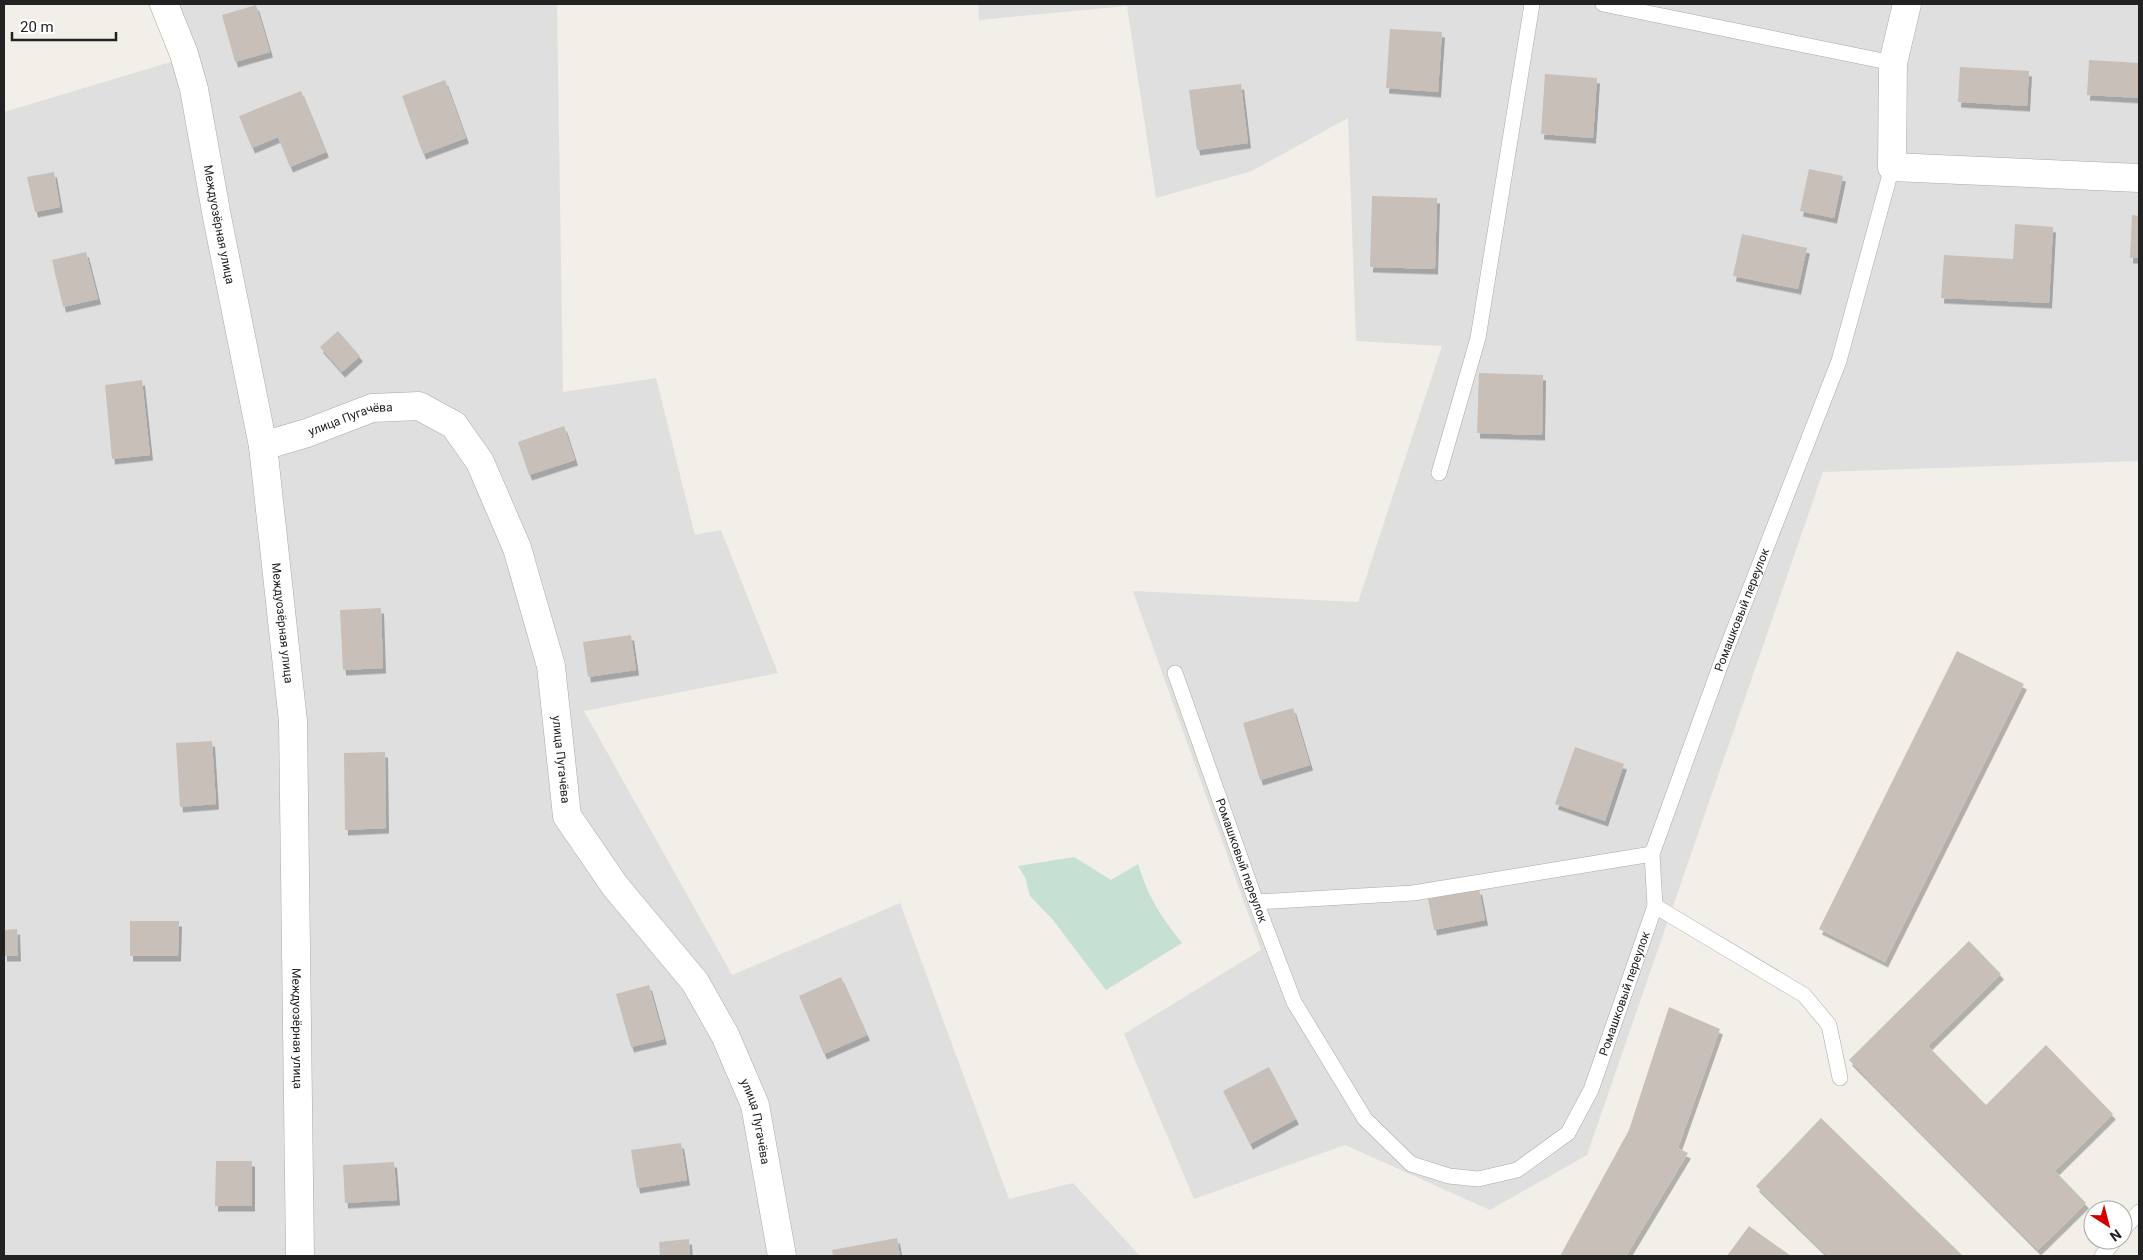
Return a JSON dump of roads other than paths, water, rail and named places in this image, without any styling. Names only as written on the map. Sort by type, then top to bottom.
[{"type":"street","name":"Междуозёрная улица","points":[[164,4],[184,54],[194,89],[217,217],[263,446],[292,721],[300,1256]]},
{"type":"street","points":[[1907,4],[1893,63],[1892,168],[2139,178]]},
{"type":"street","name":"улица Пугачёва","points":[[263,446],[307,433],[372,408],[419,406],[454,426],[480,462],[517,548],[551,666],[567,816],[615,886],[695,982],[725,1035],[755,1105],[782,1256]]},
{"type":"lane","points":[[1439,473],[1478,338],[1532,4]]},
{"type":"lane","points":[[1603,4],[1893,63]]},
{"type":"lane","name":"Ромашковый переулок","points":[[1175,673],[1256,902],[1294,1002],[1364,1119],[1411,1164],[1448,1176],[1478,1179],[1517,1170],[1568,1134],[1591,1090],[1655,906],[1652,854],[1723,658],[1840,362],[1892,168]]},
{"type":"lane","points":[[1256,902],[1413,893],[1652,854]]},
{"type":"lane","points":[[1655,906],[1804,995],[1829,1025],[1840,1078]]}]
